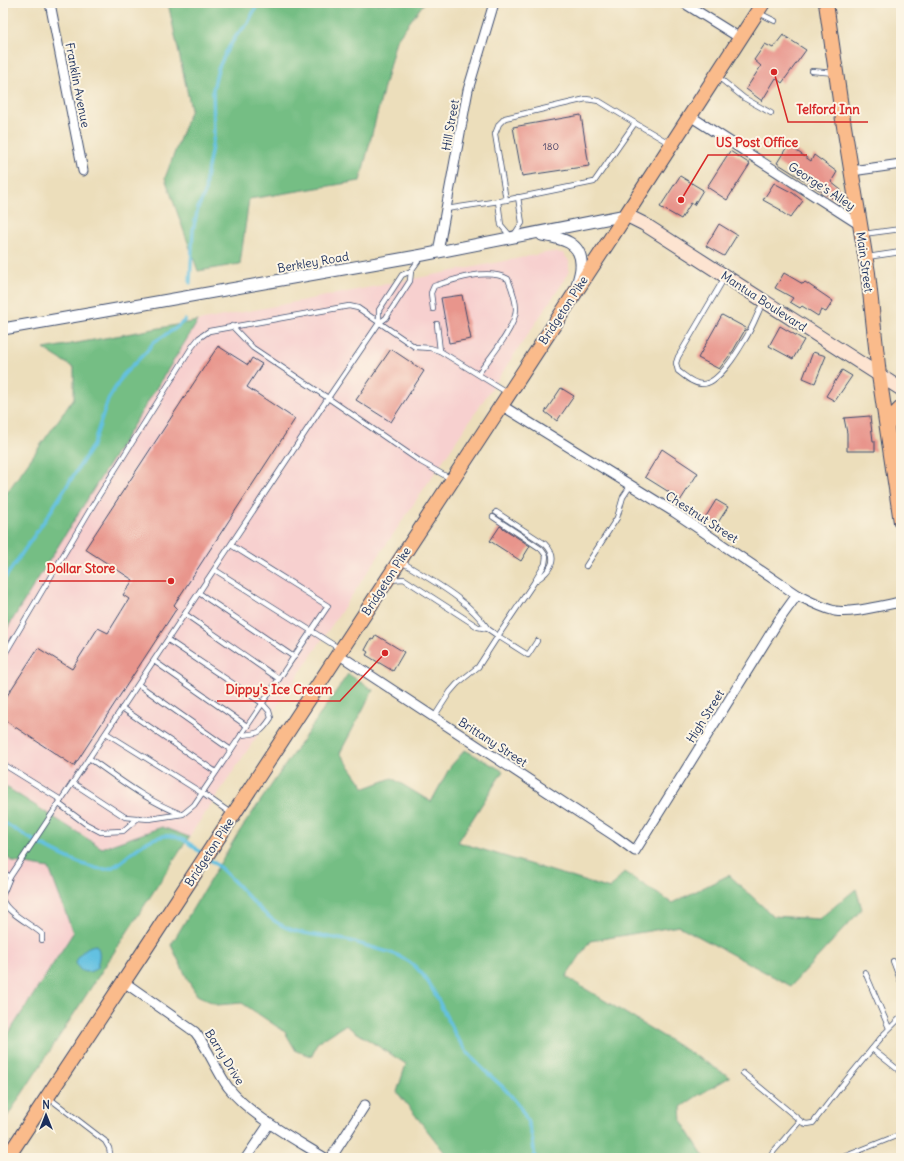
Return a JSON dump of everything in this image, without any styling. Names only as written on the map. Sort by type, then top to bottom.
[{"type":"main road","name":"Main Street","points":[[826,3],[864,258],[868,273],[879,375],[901,522]]},
{"type":"main road","name":"Bridgeton Pike","points":[[7,1158],[124,982],[672,145],[760,7]]},
{"type":"main road","name":"Mantua Boulevard","points":[[626,215],[644,224],[901,389]]},
{"type":"main road","points":[[887,426],[901,408]]},
{"type":"street","name":"Franklin Avenue","points":[[50,3],[83,171]]},
{"type":"street","name":"Hill Street","points":[[438,252],[468,90],[494,3]]},
{"type":"street","points":[[684,3],[740,38]]},
{"type":"street","name":"George's Alley","points":[[690,116],[860,230]]},
{"type":"street","points":[[852,171],[901,164]]},
{"type":"street","name":"Berkley Road","points":[[3,329],[423,255],[626,215]]},
{"type":"street","points":[[535,234],[563,239],[570,243],[578,251],[581,268],[576,291]]},
{"type":"street","name":"Chestnut Street","points":[[505,399],[797,595],[818,606],[837,611],[901,602]]},
{"type":"street","name":"High Street","points":[[635,851],[779,620],[797,595]]},
{"type":"street","name":"Brittany Street","points":[[340,652],[434,717],[635,851]]},
{"type":"street","name":"Barry Drive","points":[[124,982],[195,1032],[202,1041],[228,1087],[240,1101],[269,1124],[326,1158]]},
{"type":"street","points":[[331,1158],[365,1105]]},
{"type":"street","points":[[246,1158],[269,1124]]},
{"type":"lane","points":[[760,7],[775,21]]},
{"type":"lane","points":[[812,71],[836,73]]},
{"type":"lane","points":[[716,75],[744,98],[771,113]]},
{"type":"lane","points":[[506,200],[495,134],[496,129],[505,118],[586,99],[599,101],[672,145]]},
{"type":"lane","points":[[446,209],[506,200],[594,182],[635,123]]},
{"type":"lane","points":[[498,201],[501,225],[512,238],[522,223],[518,197]]},
{"type":"lane","points":[[860,230],[901,228]]},
{"type":"lane","points":[[864,258],[901,252]]},
{"type":"lane","points":[[379,323],[378,310],[402,275],[411,271],[423,255]]},
{"type":"lane","points":[[3,894],[10,877],[72,783],[139,685],[328,398],[379,323],[386,318],[410,281],[411,271]]},
{"type":"lane","points":[[433,309],[431,294],[434,286],[486,274],[496,274],[508,279],[514,295],[516,310],[514,319],[508,332],[478,374]]},
{"type":"lane","points":[[726,276],[711,298],[676,363],[678,371],[696,383],[703,384],[714,380],[721,373],[745,340],[764,300]]},
{"type":"lane","points":[[3,657],[93,505],[192,347],[199,338],[209,331],[349,306],[358,308],[415,347],[430,348],[440,351],[478,374],[505,399]]},
{"type":"lane","points":[[437,324],[440,351]]},
{"type":"lane","points":[[232,326],[253,348],[421,462],[452,480]]},
{"type":"lane","points":[[586,566],[617,518],[623,497],[631,485]]},
{"type":"lane","points":[[496,512],[545,544],[550,549],[553,556],[552,564],[544,576],[535,581]]},
{"type":"lane","points":[[434,717],[457,684],[478,667],[545,564],[546,556],[541,549],[493,517]]},
{"type":"lane","points":[[72,783],[125,817],[149,819],[182,814],[194,805],[294,657],[328,606],[231,545]]},
{"type":"lane","points":[[399,561],[453,595],[482,621],[488,629],[528,655],[538,641]]},
{"type":"lane","points":[[215,570],[312,630],[340,652]]},
{"type":"lane","points":[[387,580],[404,579],[478,627],[488,629]]},
{"type":"lane","points":[[199,593],[294,657]]},
{"type":"lane","points":[[185,614],[279,679]]},
{"type":"lane","points":[[168,640],[262,703],[270,714],[270,718],[263,729],[259,733],[241,735]]},
{"type":"lane","points":[[154,661],[247,726]]},
{"type":"lane","points":[[139,685],[231,750]]},
{"type":"lane","points":[[122,708],[216,772]]},
{"type":"lane","points":[[106,733],[202,793],[233,815]]},
{"type":"lane","points":[[89,758],[163,807],[182,814]]},
{"type":"lane","points":[[3,764],[60,802],[86,824],[101,832],[123,831],[138,818]]},
{"type":"lane","points":[[3,872],[10,877]]},
{"type":"lane","points":[[3,901],[8,908],[42,934],[42,940]]},
{"type":"lane","points":[[893,961],[901,982]]},
{"type":"lane","points":[[865,972],[890,1028]]},
{"type":"lane","points":[[743,1073],[800,1121],[807,1124],[813,1123],[872,1049],[901,1017]]},
{"type":"lane","points":[[872,1049],[901,1072]]},
{"type":"lane","points":[[47,1097],[105,1141],[109,1148],[111,1158]]},
{"type":"lane","points":[[770,1158],[773,1152],[800,1121]]},
{"type":"lane","points":[[841,1158],[901,1134]]},
{"type":"shaded area","points":[[550,252],[563,253],[569,261],[569,271],[564,281],[189,837],[162,827],[102,848],[3,785],[3,635],[198,321]]},
{"type":"shaded area","points":[[3,855],[14,862],[49,868],[73,933],[3,1042]]},
{"type":"green space","points":[[168,3],[424,3],[396,40],[360,181],[249,199],[240,264],[198,271],[165,178],[191,109]]},
{"type":"green space","points":[[198,321],[3,635],[3,498],[74,398],[74,368],[44,349]]},
{"type":"green space","points":[[348,674],[373,690],[340,753],[365,788],[392,778],[431,802],[450,767],[465,750],[503,771],[458,842],[610,889],[624,872],[672,903],[729,875],[773,916],[819,919],[856,889],[862,909],[791,986],[679,926],[590,941],[566,977],[730,1077],[681,1107],[682,1122],[705,1158],[449,1158],[397,1092],[406,1064],[345,1025],[317,1043],[312,1056],[296,1051],[285,1032],[242,1003],[217,1005],[197,995],[171,945],[237,835]]},
{"type":"green space","points":[[3,785],[102,848],[162,827],[189,837],[3,1123],[3,1042],[73,933],[49,868],[14,862],[3,855]]},
{"type":"water","points":[[96,945],[99,951],[97,968],[88,972],[82,971],[77,966],[76,962],[86,948]]},
{"type":"building","points":[[783,35],[806,50],[782,83],[776,78],[762,101],[746,89],[761,66],[754,60],[765,44],[773,48]]},
{"type":"building","points":[[581,115],[589,166],[522,176],[513,127]]},
{"type":"building","points":[[788,145],[811,161],[814,155],[837,172],[831,182],[841,190],[837,201],[777,163]]},
{"type":"building","points":[[730,151],[750,164],[727,200],[707,187]]},
{"type":"building","points":[[680,176],[703,190],[694,205],[691,203],[681,219],[660,207]]},
{"type":"building","points":[[774,183],[793,193],[803,201],[790,218],[780,211],[781,210],[763,200]]},
{"type":"building","points":[[719,224],[737,235],[724,256],[706,246]]},
{"type":"building","points":[[784,273],[803,284],[805,282],[833,301],[826,312],[821,310],[818,316],[802,306],[800,308],[790,302],[793,298],[775,288]]},
{"type":"building","points":[[462,295],[471,339],[449,343],[441,298]]},
{"type":"building","points":[[722,315],[746,328],[733,351],[719,369],[698,358]]},
{"type":"building","points":[[780,326],[804,340],[793,359],[769,346]]},
{"type":"building","points":[[218,346],[248,365],[252,358],[262,364],[247,387],[295,419],[174,605],[177,608],[74,766],[3,719],[3,702],[38,648],[72,669],[98,628],[108,633],[129,599],[123,595],[133,580],[85,549]]},
{"type":"building","points":[[391,349],[424,371],[391,422],[356,400]]},
{"type":"building","points":[[813,352],[826,356],[815,383],[803,378]]},
{"type":"building","points":[[842,370],[852,376],[835,401],[826,396]]},
{"type":"building","points":[[561,388],[574,396],[557,421],[545,412]]},
{"type":"building","points":[[870,416],[873,441],[875,441],[875,451],[847,451],[847,433],[844,418]]},
{"type":"building","points":[[662,449],[698,473],[680,501],[668,493],[669,492],[645,477]]},
{"type":"building","points":[[716,500],[728,507],[717,524],[705,518]]},
{"type":"building","points":[[500,526],[530,546],[521,561],[490,541]]},
{"type":"building","points":[[376,635],[404,652],[393,671],[366,655],[368,652],[365,650],[371,639],[373,640]]},
{"type":"waterway","points":[[190,283],[193,230],[198,208],[205,193],[206,178],[214,136],[213,89],[218,69],[226,52],[236,36],[248,23],[258,3]]},
{"type":"waterway","points":[[3,581],[49,514],[93,445],[108,400],[123,375],[154,342],[176,328],[185,320]]},
{"type":"waterway","points":[[3,822],[54,851],[96,868],[106,869],[112,867],[152,839],[165,836],[172,836],[182,839],[204,855]]},
{"type":"waterway","points":[[209,859],[219,866],[263,912],[283,926],[303,933],[348,940],[389,952],[400,956],[422,973],[435,994],[452,1029],[463,1046],[479,1065],[507,1091],[521,1109],[529,1127],[535,1158]]},
{"type":"place","name":"Telford Inn","points":[[774,72]]},
{"type":"place","name":"US Post Office","points":[[681,200]]},
{"type":"place","name":"Dollar Store","points":[[171,581]]},
{"type":"place","name":"Dippy's Ice Cream","points":[[385,653]]}]
